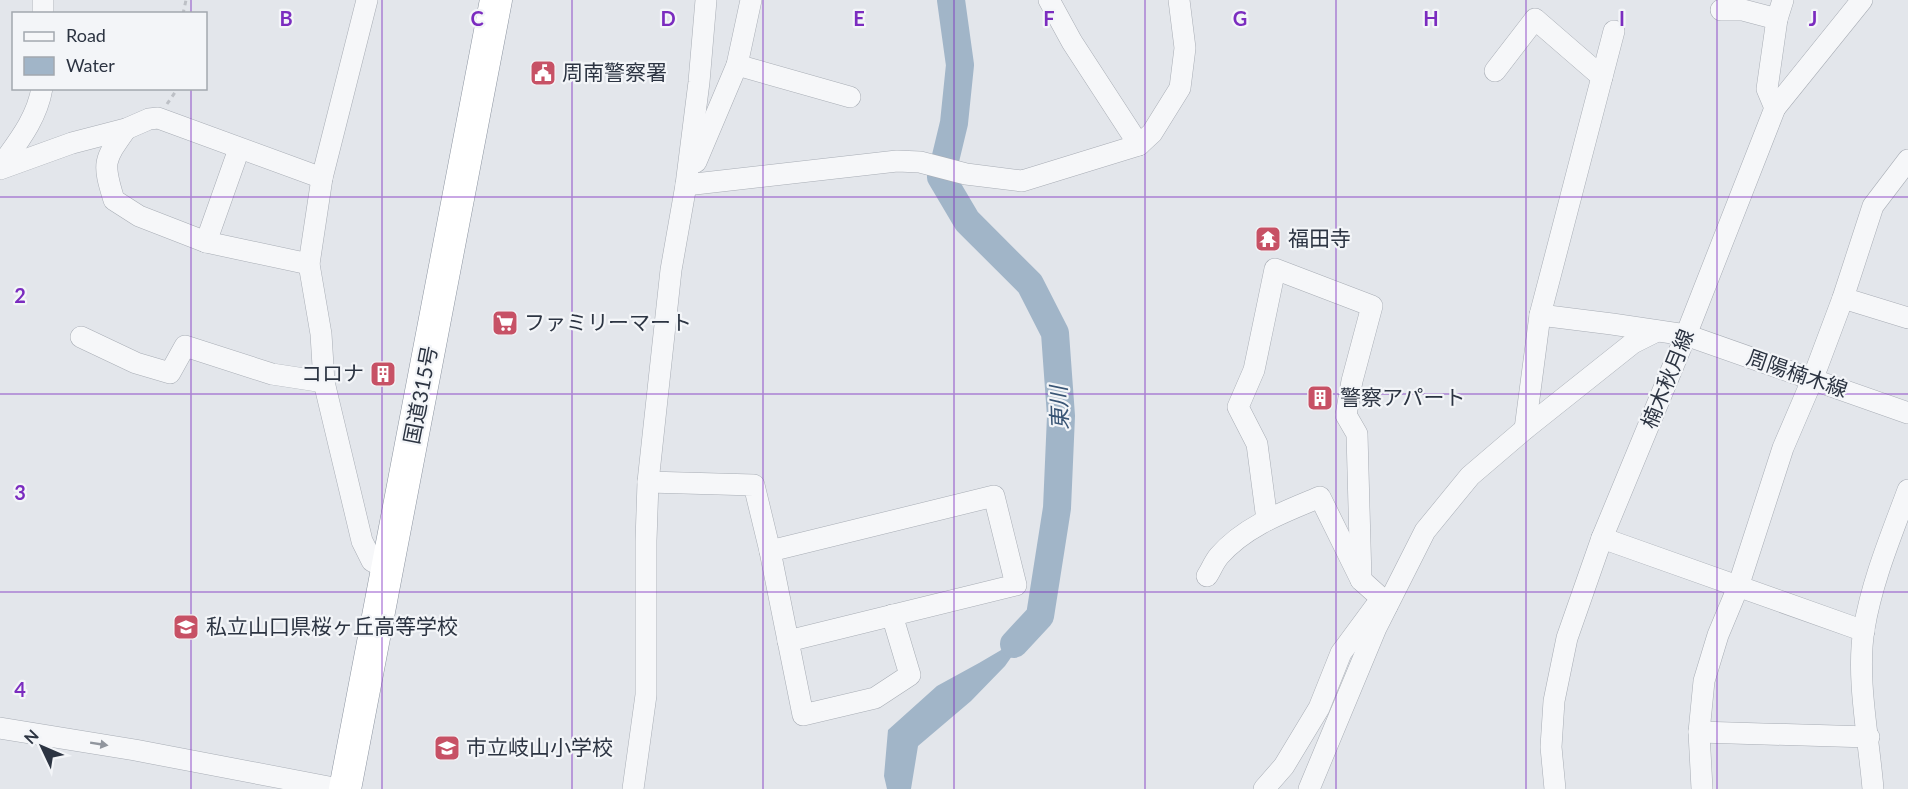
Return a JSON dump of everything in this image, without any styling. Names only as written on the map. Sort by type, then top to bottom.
[{"type":"highway","name":"国道315号","points":[[345,789],[496,0]]},
{"type":"street","points":[[367,0],[322,178],[309,264],[321,334],[324,382],[362,541],[372,561],[387,569]]},
{"type":"street","points":[[633,789],[646,695],[648,482],[671,270],[686,185],[699,82],[706,0]]},
{"type":"street","points":[[686,185],[737,65],[751,0]]},
{"type":"street","points":[[1049,0],[1072,42],[1139,145]]},
{"type":"street","points":[[686,185],[897,161],[920,162],[966,174],[1023,181],[1139,145],[1152,133],[1180,88],[1185,48],[1179,0]]},
{"type":"street","name":"楠木秋月線","points":[[1555,789],[1551,747],[1554,701],[1567,638],[1602,538],[1686,335],[1774,108],[1862,0]]},
{"type":"street","points":[[1721,10],[1780,9],[1767,89],[1774,108]]},
{"type":"street","points":[[1495,70],[1535,19],[1602,77]]},
{"type":"street","points":[[1525,429],[1540,315],[1614,31]]},
{"type":"street","points":[[737,65],[850,98]]},
{"type":"street","points":[[0,168],[29,125],[41,90]]},
{"type":"street","points":[[0,168],[72,143],[126,129],[148,119],[158,118],[322,178]]},
{"type":"street","points":[[126,129],[107,155],[107,177],[114,200],[139,216],[206,242],[309,264]]},
{"type":"street","points":[[206,242],[238,149]]},
{"type":"street","points":[[1702,789],[1699,732],[1704,681],[1718,635],[1738,586],[1783,448],[1813,378],[1843,298],[1873,207],[1908,160]]},
{"type":"street","points":[[1267,520],[1257,444],[1238,407],[1254,370],[1275,269],[1372,306],[1346,415],[1357,434],[1361,580]]},
{"type":"street","points":[[1843,298],[1908,318]]},
{"type":"street","name":"周陽楠木線","points":[[1540,315],[1686,335],[1908,413]]},
{"type":"street","points":[[1309,789],[1384,602],[1425,531],[1470,476],[1633,343],[1657,331]]},
{"type":"street","points":[[81,337],[136,363],[170,373],[185,346],[272,374],[324,382]]},
{"type":"street","points":[[648,482],[754,485],[770,551],[803,715],[875,698],[910,675],[892,615]]},
{"type":"street","points":[[1874,789],[1862,678],[1864,631],[1879,569],[1908,490]]},
{"type":"street","points":[[770,551],[994,496],[1016,585],[788,641]]},
{"type":"street","points":[[1207,576],[1218,557],[1239,538],[1267,520],[1320,497],[1361,580],[1384,602]]},
{"type":"street","points":[[1602,538],[1864,631]]},
{"type":"street","points":[[1264,789],[1284,766],[1319,708],[1341,653],[1384,602]]},
{"type":"street","points":[[0,728],[135,750],[339,789]]},
{"type":"street","points":[[1699,732],[1869,737]]},
{"type":"water","points":[[1040,616],[1005,666],[971,701],[918,746],[911,789],[887,789],[884,776],[888,730],[937,686],[1008,646]]},
{"type":"waterway","name":"東川","points":[[951,0],[960,65],[954,123],[941,177],[967,221],[1030,284],[1055,333],[1061,416],[1057,508],[1040,616],[1014,644]]},
{"type":"place","name":"周南警察署","points":[[543,73]]},
{"type":"place","name":"福田寺","points":[[1268,239]]},
{"type":"place","name":"ファミリーマート","points":[[505,323]]},
{"type":"place","name":"コロナ","points":[[383,374]]},
{"type":"place","name":"警察アパート","points":[[1320,398]]},
{"type":"place","name":"私立山口県桜ヶ丘高等学校","points":[[186,627]]},
{"type":"place","name":"市立岐山小学校","points":[[447,748]]}]
